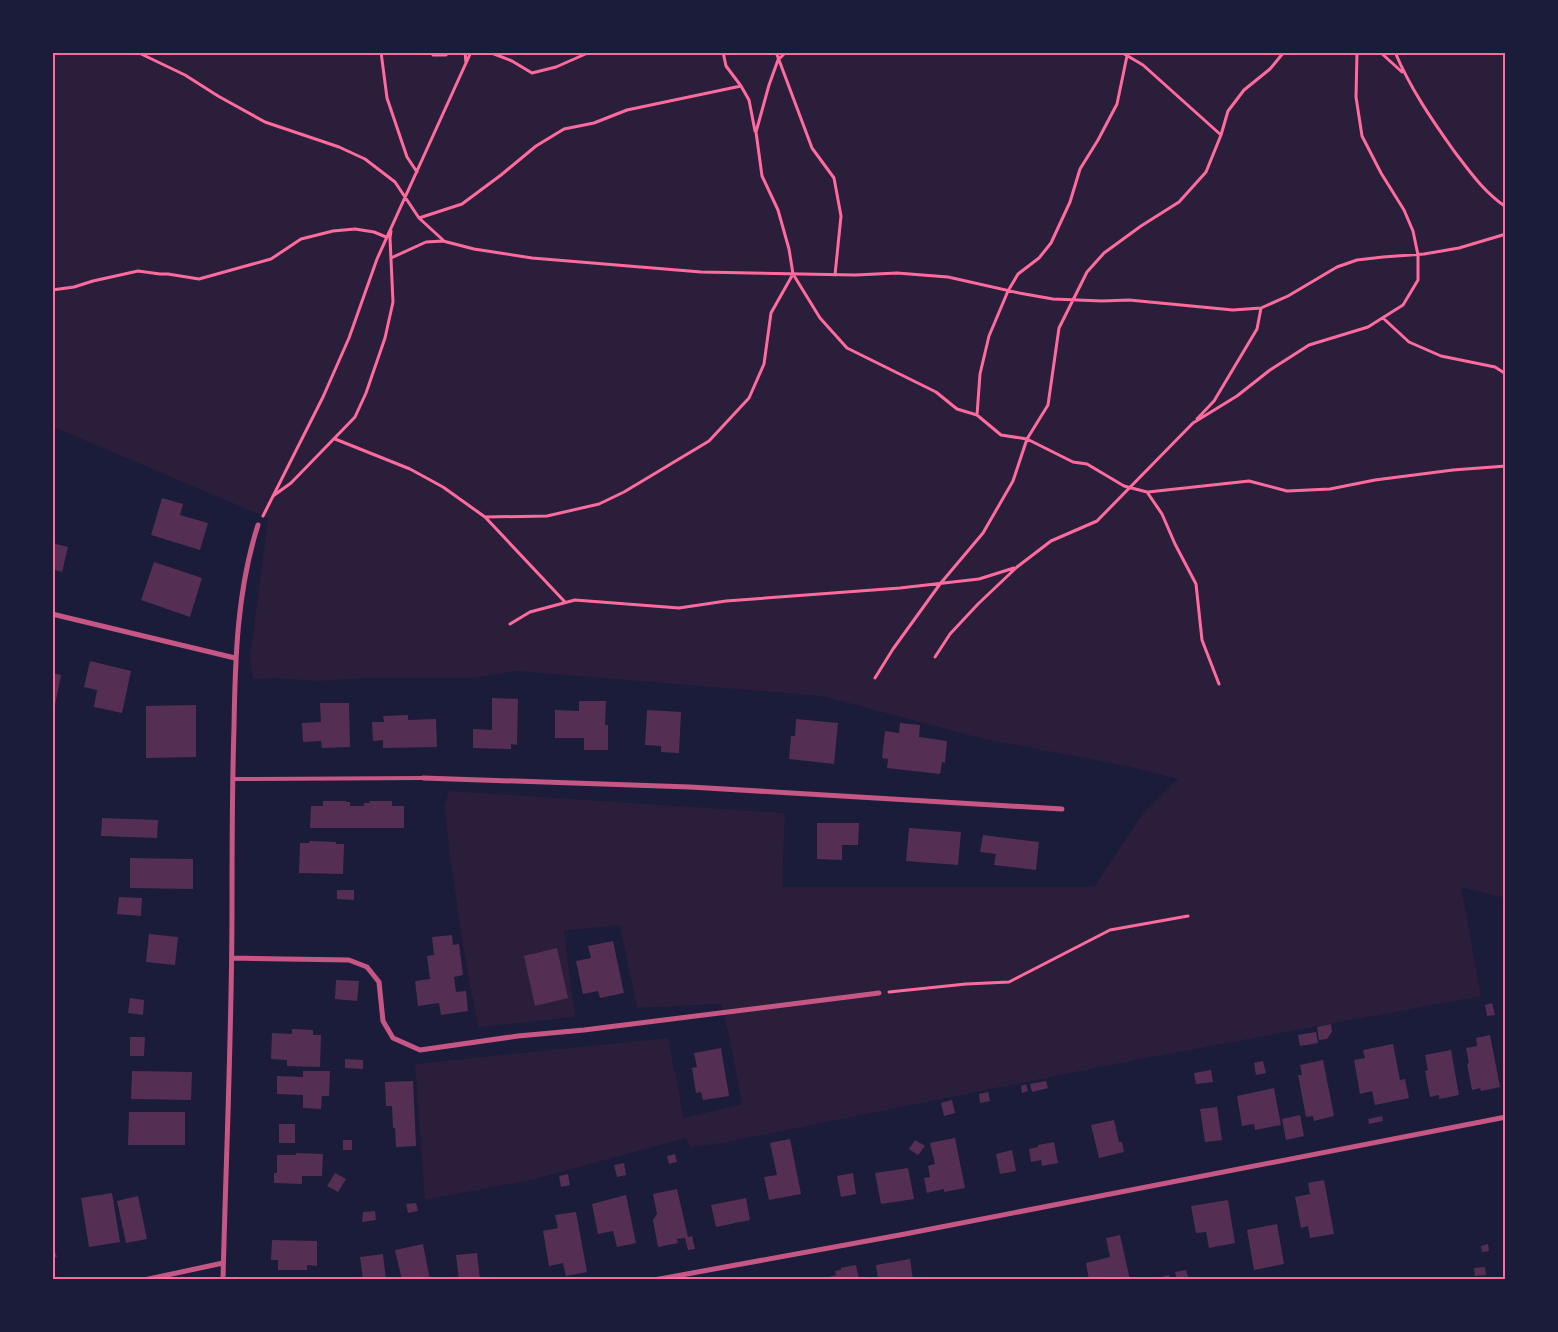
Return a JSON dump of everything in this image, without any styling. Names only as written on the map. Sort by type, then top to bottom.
[{"type":"street","points":[[223,1280],[232,958],[235,658],[245,575],[258,525]]},
{"type":"street","points":[[52,614],[235,658]]},
{"type":"street","points":[[423,778],[690,787],[1062,809]]},
{"type":"street","points":[[232,958],[349,960],[367,967],[379,982],[383,1021],[393,1038],[420,1050],[518,1036],[584,1030],[879,993]]},
{"type":"street","points":[[654,1280],[904,1234],[1506,1117]]},
{"type":"street","points":[[144,1280],[223,1263]]},
{"type":"lane","points":[[233,779],[423,778]]},
{"type":"path","points":[[137,52],[185,75],[265,122],[339,147],[365,159],[395,182],[419,218],[444,241]]},
{"type":"path","points":[[380,52],[387,98],[407,157],[417,172]]},
{"type":"path","points":[[432,52],[433,55],[446,55],[448,52]]},
{"type":"path","points":[[465,52],[466,64]]},
{"type":"path","points":[[258,525],[323,396],[349,338],[386,237],[471,52]]},
{"type":"path","points":[[489,52],[512,61],[532,72],[556,67],[590,52]]},
{"type":"path","points":[[723,52],[726,66],[749,100],[756,132],[762,176],[778,210],[789,249],[793,274],[820,318],[848,348],[936,392],[957,409],[977,415],[1001,436],[1027,439],[1073,462],[1087,464],[1124,486],[1147,492],[1249,481],[1288,490],[1330,489],[1375,480],[1453,470],[1506,466]]},
{"type":"path","points":[[776,52],[812,148],[834,178],[841,216],[835,275]]},
{"type":"path","points":[[756,132],[778,60],[786,52]]},
{"type":"path","points":[[1121,52],[1143,65],[1221,135]]},
{"type":"path","points":[[875,678],[893,649],[940,584],[983,533],[1013,481],[1027,439],[1048,405],[1060,328],[1086,272],[1104,253],[1141,226],[1179,202],[1206,172],[1221,135],[1228,111],[1244,90],[1270,69],[1284,52]]},
{"type":"path","points":[[1193,423],[1237,396],[1270,370],[1308,345],[1368,327],[1403,306],[1418,280],[1418,255],[1413,231],[1404,210],[1381,173],[1362,136],[1356,97],[1357,52]]},
{"type":"path","points":[[1380,52],[1405,75]]},
{"type":"path","points":[[1395,52],[1405,75],[1438,127],[1478,184],[1506,207]]},
{"type":"path","points":[[977,415],[980,374],[989,336],[1008,291],[1018,274],[1039,258],[1051,243],[1070,202],[1080,169],[1117,104],[1127,56]]},
{"type":"path","points":[[419,218],[462,204],[536,146],[564,129],[594,123],[628,110],[741,86]]},
{"type":"path","points":[[273,496],[291,482],[355,417],[366,393],[385,338],[393,302],[390,258],[392,224]]},
{"type":"path","points":[[52,290],[74,287],[138,271],[199,278],[271,259],[301,239],[333,231],[364,230],[386,237]]},
{"type":"path","points":[[390,258],[426,242],[444,241],[474,249],[532,258],[701,272],[835,275],[897,273],[948,277],[1053,299],[1129,300],[1233,310],[1261,308],[1288,296],[1336,267],[1357,260],[1418,255],[1459,248],[1506,234]]},
{"type":"path","points":[[485,517],[548,516],[600,504],[624,492],[709,441],[749,398],[764,364],[771,313],[793,274]]},
{"type":"path","points":[[934,657],[955,628],[1018,567],[1051,541],[1097,521],[1214,401],[1257,330],[1261,308]]},
{"type":"path","points":[[1383,318],[1409,342],[1441,356],[1495,367],[1506,374]]},
{"type":"path","points":[[335,439],[410,469],[443,487],[485,517],[565,602]]},
{"type":"path","points":[[1147,492],[1162,514],[1196,584],[1202,640],[1219,684]]},
{"type":"path","points":[[510,624],[530,612],[575,600],[679,608],[726,601],[940,584],[978,579],[1018,567]]},
{"type":"path","points":[[879,993],[966,984],[1009,982],[1110,930],[1188,916]]},
{"type":"shaded area","points":[[52,53],[1505,53],[1505,898],[1461,887],[1481,996],[1135,1060],[722,1143],[690,1147],[686,1138],[535,1179],[425,1200],[415,1064],[668,1038],[684,1118],[742,1104],[721,1004],[637,1008],[620,925],[564,931],[575,1017],[478,1027],[461,933],[447,832],[445,806],[449,791],[785,813],[782,887],[1094,887],[1142,815],[1178,779],[1131,767],[980,738],[822,696],[517,671],[473,678],[366,678],[318,681],[275,678],[253,679],[250,660],[268,518],[53,427]]},
{"type":"building","points":[[162,498],[183,504],[180,515],[208,523],[200,550],[151,535]]},
{"type":"building","points":[[52,543],[68,547],[62,572],[52,569]]},
{"type":"building","points":[[154,562],[202,578],[190,617],[141,600]]},
{"type":"building","points":[[90,661],[131,671],[122,713],[94,707],[97,690],[84,687]]},
{"type":"building","points":[[52,673],[61,675],[53,715],[52,715]]},
{"type":"building","points":[[492,698],[518,699],[517,745],[511,744],[511,749],[473,748],[473,729],[492,730]]},
{"type":"building","points":[[579,701],[606,701],[605,725],[608,725],[608,750],[584,750],[584,738],[555,738],[555,710],[579,711]]},
{"type":"building","points":[[320,703],[349,703],[350,747],[322,748],[321,741],[303,742],[302,723],[321,722]]},
{"type":"building","points":[[196,705],[196,757],[146,758],[146,706]]},
{"type":"building","points":[[647,710],[681,712],[679,753],[661,752],[661,746],[645,745]]},
{"type":"building","points":[[408,715],[408,720],[436,719],[437,747],[383,748],[383,740],[373,741],[372,722],[384,722],[383,716]]},
{"type":"building","points":[[796,719],[838,723],[834,764],[789,759],[791,736],[795,736]]},
{"type":"building","points":[[900,723],[920,725],[919,737],[947,741],[945,763],[942,762],[940,774],[887,768],[888,759],[882,758],[885,731],[899,733]]},
{"type":"building","points":[[323,801],[346,801],[350,802],[350,806],[364,806],[364,803],[370,803],[369,801],[392,801],[392,806],[404,806],[404,828],[310,828],[311,806],[323,806]]},
{"type":"building","points":[[102,818],[158,820],[157,838],[101,836]]},
{"type":"building","points":[[817,823],[859,823],[858,845],[842,845],[842,860],[817,859]]},
{"type":"building","points":[[909,828],[961,832],[958,865],[906,861]]},
{"type":"building","points":[[983,835],[1039,842],[1036,870],[994,865],[996,854],[980,852]]},
{"type":"building","points":[[310,841],[344,844],[343,874],[299,873],[300,843],[309,843]]},
{"type":"building","points":[[130,858],[193,859],[193,889],[130,888]]},
{"type":"building","points":[[337,890],[354,890],[354,900],[337,899]]},
{"type":"building","points":[[119,897],[142,898],[141,916],[117,914]]},
{"type":"building","points":[[149,934],[178,937],[175,965],[146,962]]},
{"type":"building","points":[[452,935],[453,945],[459,944],[463,975],[454,977],[456,992],[466,991],[468,1011],[441,1015],[439,1003],[418,1006],[415,981],[430,979],[427,956],[434,955],[432,937]]},
{"type":"building","points":[[613,941],[624,993],[600,998],[598,991],[583,994],[576,961],[591,958],[588,946]]},
{"type":"building","points":[[557,948],[568,998],[535,1006],[524,956]]},
{"type":"building","points":[[336,980],[359,981],[357,1001],[335,999]]},
{"type":"building","points":[[130,998],[144,1000],[143,1015],[128,1013]]},
{"type":"building","points":[[1492,1003],[1495,1015],[1487,1016],[1485,1005]]},
{"type":"building","points":[[1331,1024],[1332,1032],[1327,1039],[1319,1040],[1317,1027]]},
{"type":"building","points":[[292,1029],[313,1030],[313,1035],[321,1035],[320,1067],[287,1066],[287,1060],[271,1059],[272,1033],[292,1034]]},
{"type":"building","points":[[1316,1032],[1318,1043],[1300,1046],[1298,1035]]},
{"type":"building","points":[[1490,1035],[1500,1087],[1481,1091],[1480,1088],[1472,1090],[1466,1048],[1477,1046],[1476,1038]]},
{"type":"building","points":[[130,1037],[145,1037],[144,1056],[130,1056]]},
{"type":"building","points":[[1393,1044],[1400,1080],[1405,1079],[1409,1098],[1375,1105],[1372,1091],[1360,1094],[1354,1060],[1365,1058],[1363,1050]]},
{"type":"building","points":[[721,1048],[729,1096],[703,1100],[701,1092],[696,1093],[692,1068],[697,1067],[694,1053]]},
{"type":"building","points":[[1451,1050],[1459,1095],[1439,1099],[1439,1095],[1430,1097],[1425,1071],[1428,1070],[1425,1055]]},
{"type":"building","points":[[345,1059],[363,1060],[363,1069],[345,1068]]},
{"type":"building","points":[[1323,1060],[1334,1116],[1314,1121],[1313,1116],[1306,1117],[1298,1075],[1302,1075],[1300,1065]]},
{"type":"building","points":[[1263,1061],[1266,1073],[1256,1075],[1254,1063]]},
{"type":"building","points":[[1211,1070],[1213,1082],[1196,1084],[1194,1073]]},
{"type":"building","points":[[132,1071],[192,1072],[191,1100],[131,1099]]},
{"type":"building","points":[[303,1071],[330,1071],[329,1096],[322,1096],[321,1109],[303,1108],[303,1095],[277,1094],[277,1076],[303,1077]]},
{"type":"building","points":[[413,1081],[416,1146],[396,1147],[392,1106],[386,1106],[385,1082]]},
{"type":"building","points":[[1046,1081],[1048,1088],[1032,1092],[1030,1084]]},
{"type":"building","points":[[1026,1084],[1028,1091],[1022,1093],[1021,1086]]},
{"type":"building","points":[[1274,1088],[1281,1125],[1255,1130],[1254,1124],[1242,1126],[1237,1096]]},
{"type":"building","points":[[988,1092],[990,1101],[980,1103],[979,1094]]},
{"type":"building","points":[[952,1100],[955,1113],[944,1116],[941,1103]]},
{"type":"building","points":[[1217,1107],[1222,1140],[1205,1142],[1200,1109]]},
{"type":"building","points":[[129,1112],[185,1112],[185,1145],[128,1145]]},
{"type":"building","points":[[1300,1115],[1304,1136],[1286,1140],[1282,1119]]},
{"type":"building","points":[[1382,1116],[1383,1121],[1369,1124],[1368,1119]]},
{"type":"building","points":[[1114,1120],[1119,1142],[1122,1142],[1124,1152],[1099,1158],[1091,1125]]},
{"type":"building","points":[[279,1124],[295,1124],[295,1143],[279,1143]]},
{"type":"building","points":[[955,1138],[965,1188],[944,1192],[944,1189],[927,1193],[924,1178],[930,1177],[928,1166],[935,1164],[930,1143]]},
{"type":"building","points":[[790,1139],[801,1194],[769,1200],[764,1177],[777,1175],[770,1143]]},
{"type":"building","points":[[343,1140],[352,1140],[352,1150],[343,1150]]},
{"type":"building","points":[[915,1140],[925,1146],[918,1155],[909,1149]]},
{"type":"building","points":[[1054,1142],[1058,1163],[1042,1166],[1041,1160],[1031,1162],[1029,1149]]},
{"type":"building","points":[[1012,1150],[1016,1171],[1000,1174],[996,1154]]},
{"type":"building","points":[[296,1153],[323,1154],[322,1176],[302,1176],[302,1184],[274,1183],[274,1173],[277,1173],[277,1155],[296,1155]]},
{"type":"building","points":[[675,1154],[677,1162],[669,1164],[667,1156]]},
{"type":"building","points":[[624,1163],[626,1175],[617,1177],[614,1165]]},
{"type":"building","points":[[908,1168],[914,1199],[881,1204],[875,1173]]},
{"type":"building","points":[[335,1173],[346,1179],[338,1192],[327,1186]]},
{"type":"building","points":[[853,1173],[856,1194],[841,1197],[837,1176]]},
{"type":"building","points":[[568,1174],[570,1185],[561,1187],[559,1176]]},
{"type":"building","points":[[1324,1180],[1334,1234],[1310,1238],[1308,1226],[1301,1228],[1295,1197],[1310,1194],[1308,1183]]},
{"type":"building","points":[[677,1189],[688,1237],[692,1236],[695,1249],[688,1250],[685,1238],[677,1239],[678,1243],[658,1247],[653,1220],[657,1214],[653,1194]]},
{"type":"building","points":[[112,1193],[120,1242],[89,1247],[81,1198]]},
{"type":"building","points":[[626,1195],[636,1243],[617,1247],[613,1231],[598,1234],[592,1204]]},
{"type":"building","points":[[138,1196],[147,1239],[126,1243],[117,1201]]},
{"type":"building","points":[[746,1198],[750,1220],[716,1227],[711,1205]]},
{"type":"building","points":[[1228,1200],[1235,1243],[1209,1248],[1206,1232],[1196,1233],[1191,1206]]},
{"type":"building","points":[[416,1203],[418,1211],[408,1213],[406,1204]]},
{"type":"building","points":[[375,1211],[376,1220],[362,1222],[363,1212]]},
{"type":"building","points":[[576,1212],[587,1272],[566,1276],[563,1263],[549,1266],[543,1231],[558,1228],[555,1215]]},
{"type":"building","points":[[1277,1224],[1284,1264],[1254,1270],[1247,1230]]},
{"type":"building","points":[[1120,1235],[1130,1280],[1089,1280],[1086,1263],[1110,1257],[1106,1238]]},
{"type":"building","points":[[272,1240],[317,1241],[317,1266],[307,1265],[307,1270],[278,1270],[278,1260],[271,1260]]},
{"type":"building","points":[[52,1243],[57,1257],[52,1258]]},
{"type":"building","points":[[423,1244],[430,1280],[402,1280],[395,1250]]},
{"type":"building","points":[[1488,1244],[1489,1251],[1482,1252],[1481,1246]]},
{"type":"building","points":[[477,1253],[480,1280],[459,1280],[456,1255]]},
{"type":"building","points":[[383,1254],[386,1280],[363,1280],[360,1257]]},
{"type":"building","points":[[910,1259],[913,1280],[878,1280],[876,1265]]},
{"type":"building","points":[[856,1265],[859,1280],[825,1280],[825,1278],[836,1275],[835,1271],[841,1270],[841,1268]]},
{"type":"building","points":[[1485,1267],[1486,1275],[1475,1276],[1474,1268]]},
{"type":"building","points":[[1186,1270],[1189,1280],[1177,1280],[1175,1272]]},
{"type":"building","points":[[1169,1275],[1170,1280],[1154,1280],[1154,1279]]}]
